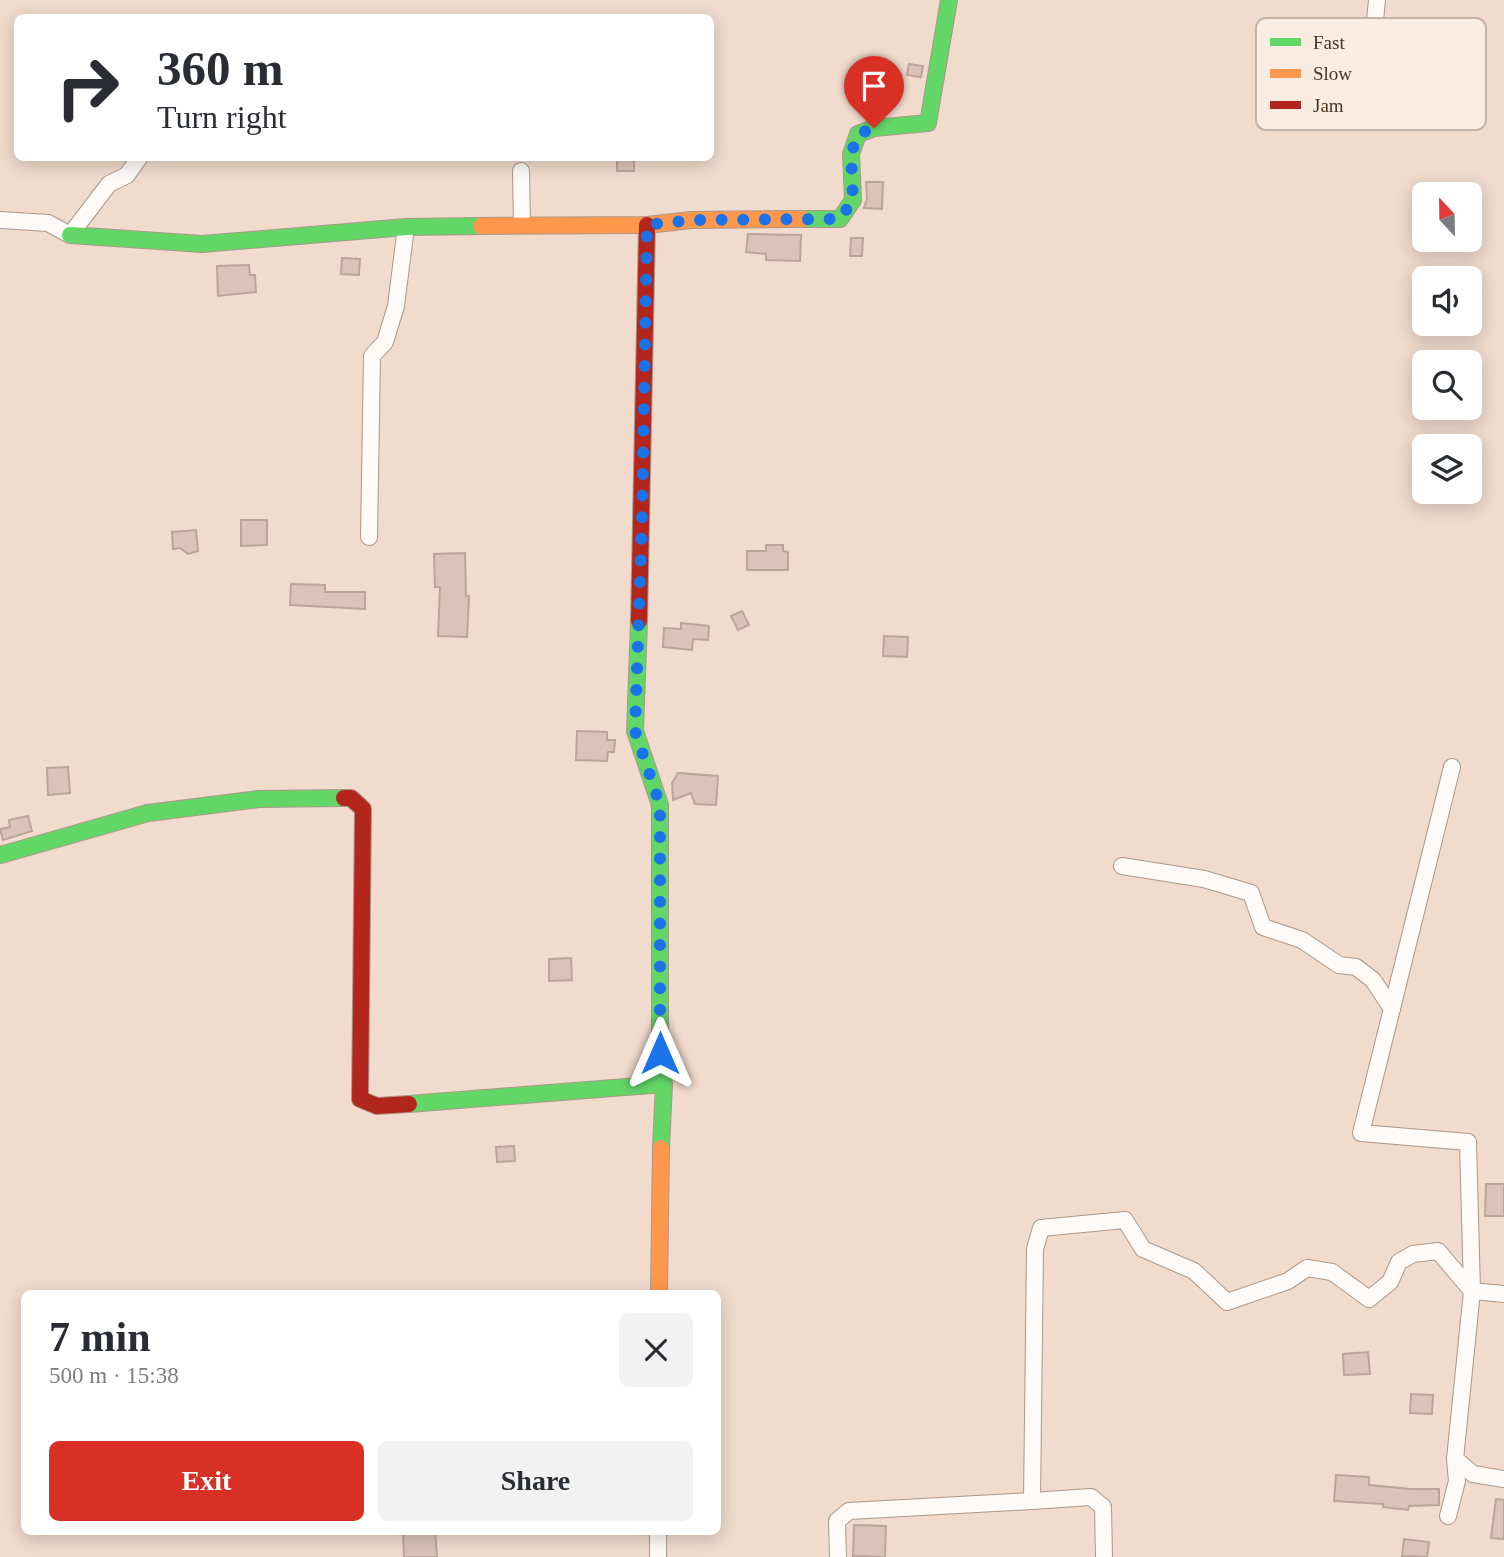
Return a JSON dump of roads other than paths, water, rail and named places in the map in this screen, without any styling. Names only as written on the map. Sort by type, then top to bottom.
[{"type":"street","points":[[0,220],[48,223],[70,235],[202,244],[406,227],[647,225],[691,220],[840,219],[853,200],[851,154],[858,134],[874,128],[929,123],[949,0]]},
{"type":"street","points":[[1375,18],[1377,0]]},
{"type":"street","points":[[70,235],[109,184],[127,175],[137,161]]},
{"type":"street","points":[[521,171],[522,225]]},
{"type":"street","points":[[647,225],[635,731],[660,805],[660,1053],[664,1084],[659,1184],[659,1290]]},
{"type":"street","points":[[369,537],[372,356],[386,342],[396,306],[406,227]]},
{"type":"street","points":[[1448,1516],[1457,1480],[1455,1459],[1472,1291],[1468,1142],[1361,1133],[1452,767]]},
{"type":"street","points":[[0,855],[148,813],[259,799],[351,798],[363,809],[360,1099],[377,1106],[664,1084]]},
{"type":"street","points":[[1122,866],[1204,879],[1251,893],[1263,927],[1302,940],[1339,965],[1356,967],[1373,980],[1392,1009]]},
{"type":"street","points":[[1032,1501],[1035,1248],[1041,1228],[1125,1220],[1143,1249],[1194,1271],[1227,1302],[1288,1281],[1307,1268],[1332,1272],[1369,1299],[1390,1282],[1399,1262],[1413,1254],[1438,1251],[1472,1291],[1504,1294]]},
{"type":"street","points":[[1455,1459],[1473,1474],[1504,1479]]},
{"type":"street","points":[[838,1557],[837,1521],[849,1511],[1091,1497],[1103,1507],[1104,1557]]},
{"type":"street","points":[[658,1535],[658,1557]]}]
